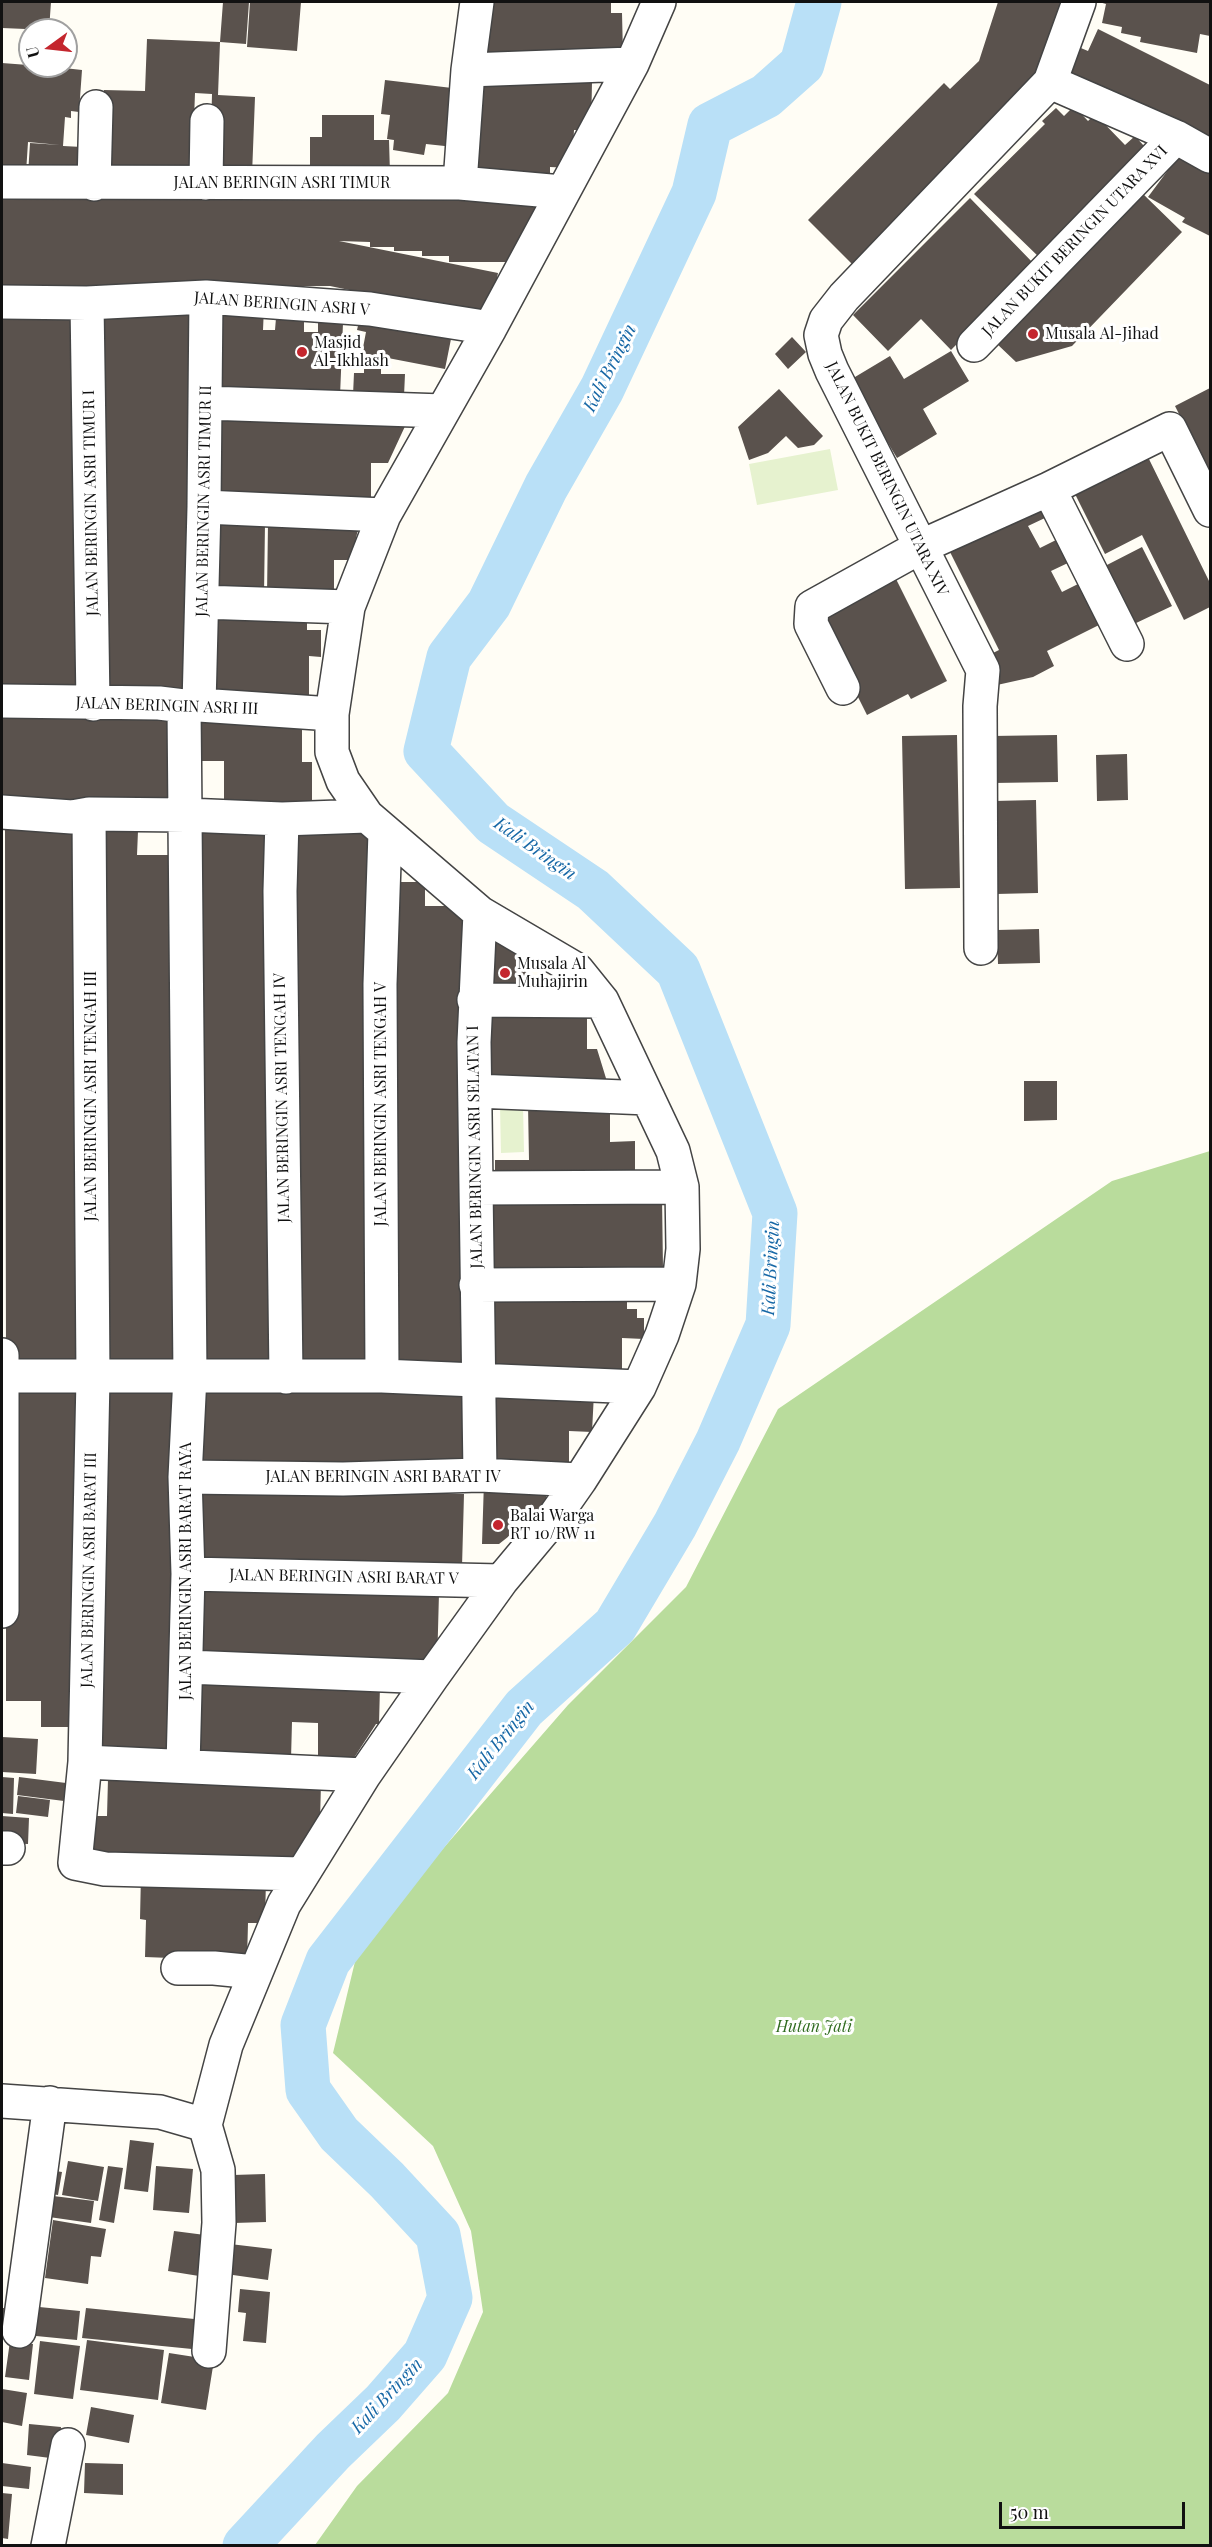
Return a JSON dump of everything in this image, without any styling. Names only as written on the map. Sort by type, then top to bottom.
[{"type":"street","points":[[460,183],[468,70],[477,2]]},
{"type":"street","points":[[209,2351],[219,2223],[218,2170],[205,2125],[226,2045],[284,1904],[364,1775],[432,1677],[501,1581],[552,1520],[580,1480],[639,1387],[662,1335],[680,1284],[683,1249],[682,1187],[673,1151],[602,1001],[577,970],[480,914],[376,824],[343,781],[332,752],[332,714],[348,607],[384,515],[490,328],[632,64],[659,2]]},
{"type":"street","points":[[1079,2],[1050,82],[1176,137],[1210,156]]},
{"type":"street","points":[[468,70],[632,64]]},
{"type":"street","name":"JALAN BUKIT BERINGIN UTARA XIV","points":[[981,948],[980,706],[983,670],[832,371],[821,335],[826,320],[844,297],[1050,82]]},
{"type":"street","points":[[94,184],[96,107]]},
{"type":"street","points":[[206,183],[207,121]]},
{"type":"street","name":"JALAN BUKIT BERINGIN UTARA XVI","points":[[974,345],[1176,137]]},
{"type":"street","name":"JALAN BERINGIN ASRI TIMUR","points":[[2,182],[460,183],[562,192]]},
{"type":"street","name":"JALAN BERINGIN ASRI V","points":[[2,302],[87,303],[206,297],[369,309],[490,328]]},
{"type":"street","name":"JALAN BERINGIN ASRI TIMUR II","points":[[186,815],[192,705],[202,602],[206,297]]},
{"type":"street","name":"JALAN BERINGIN ASRI TIMUR I","points":[[87,303],[93,704]]},
{"type":"street","points":[[206,403],[443,411]]},
{"type":"street","points":[[843,688],[811,624],[812,607],[920,547],[1049,489],[1170,429],[1210,510]]},
{"type":"street","points":[[1049,489],[1127,644]]},
{"type":"street","points":[[204,507],[384,515]]},
{"type":"street","points":[[202,602],[348,607]]},
{"type":"street","name":"JALAN BERINGIN ASRI III","points":[[2,701],[93,704],[159,703],[332,714]]},
{"type":"street","points":[[2,812],[72,817],[88,814],[186,815],[376,824]]},
{"type":"street","name":"JALAN BERINGIN ASRI TENGAH III","points":[[88,814],[93,1378]]},
{"type":"street","name":"JALAN BERINGIN ASRI BARAT RAYA","points":[[183,1766],[188,1574],[185,1477],[190,1376],[186,815]]},
{"type":"street","name":"JALAN BERINGIN ASRI TENGAH IV","points":[[282,819],[280,891],[286,1377]]},
{"type":"street","name":"JALAN BERINGIN ASRI TENGAH V","points":[[376,824],[380,984],[382,1377]]},
{"type":"street","name":"JALAN BERINGIN ASRI SELATAN I","points":[[480,914],[474,1000],[480,1475]]},
{"type":"street","points":[[474,1000],[602,1001]]},
{"type":"street","points":[[475,1091],[648,1098]]},
{"type":"street","points":[[476,1188],[682,1187]]},
{"type":"street","points":[[476,1285],[680,1284]]},
{"type":"street","points":[[2,1611],[2,1366],[93,1378],[382,1377],[639,1387]]},
{"type":"street","name":"JALAN BERINGIN ASRI BARAT III","points":[[93,1378],[85,1762],[75,1863],[105,1869],[301,1874]]},
{"type":"street","name":"JALAN BERINGIN ASRI BARAT IV","points":[[185,1477],[343,1479],[480,1475],[580,1480]]},
{"type":"street","name":"JALAN BERINGIN ASRI BARAT V","points":[[188,1574],[501,1581]]},
{"type":"street","points":[[187,1667],[432,1677]]},
{"type":"street","points":[[85,1762],[364,1775]]},
{"type":"street","points":[[178,1968],[214,1968],[255,1972]]},
{"type":"street","points":[[2,2101],[160,2112],[205,2125]]},
{"type":"street","points":[[19,2331],[50,2103]]},
{"type":"street","points":[[48,2546],[68,2445]]},
{"type":"green space","points":[[830,449],[838,490],[757,505],[749,464]]},
{"type":"green space","points":[[523,1104],[524,1152],[501,1153],[500,1105]]},
{"type":"green space","name":"Hutan Jati","points":[[1210,1151],[1210,2545],[315,2545],[357,2486],[448,2393],[483,2312],[471,2231],[433,2146],[333,2053],[359,1945],[568,1705],[686,1587],[778,1409],[1112,1181]]},
{"type":"building","points":[[2,2],[51,2],[50,18],[18,18],[18,29],[2,28]]},
{"type":"building","points":[[223,2],[249,2],[246,44],[220,42]]},
{"type":"building","points":[[250,2],[301,2],[297,51],[247,47]]},
{"type":"building","points":[[482,2],[611,2],[611,13],[622,13],[623,55],[483,57]]},
{"type":"building","points":[[998,2],[1061,2],[1034,85],[854,266],[808,220],[944,83],[950,89],[979,61]]},
{"type":"building","points":[[1099,2],[1210,2],[1210,36],[1200,34],[1197,53],[1140,42],[1141,37],[1121,33],[1122,27],[1102,23],[1106,4]]},
{"type":"building","points":[[1098,29],[1210,85],[1210,148],[1064,70],[1076,46],[1088,51]]},
{"type":"building","points":[[147,39],[220,42],[218,95],[255,97],[252,175],[210,173],[212,94],[195,93],[192,172],[102,168],[104,90],[145,91]]},
{"type":"building","points":[[2,63],[18,64],[18,78],[78,78],[78,70],[82,70],[79,112],[71,111],[71,118],[65,117],[63,146],[82,147],[80,179],[28,175],[30,143],[60,145],[28,142],[26,173],[2,171]]},
{"type":"building","points":[[476,79],[592,82],[591,131],[574,130],[572,168],[550,167],[550,175],[468,172]]},
{"type":"building","points":[[385,80],[452,88],[454,147],[426,144],[424,155],[393,150],[394,140],[387,139],[390,115],[381,114]]},
{"type":"building","points":[[1074,106],[1088,121],[1095,114],[1125,145],[1135,136],[1144,146],[1135,155],[1141,161],[1042,260],[974,194],[1045,124],[1042,121],[1056,108],[1064,116]]},
{"type":"building","points":[[322,115],[374,115],[374,140],[389,140],[390,174],[310,174],[310,137],[322,137]]},
{"type":"building","points":[[1180,154],[1210,169],[1210,236],[1182,222],[1185,218],[1148,197]]},
{"type":"building","points":[[1141,192],[1182,232],[1072,346],[1016,362],[996,343]]},
{"type":"building","points":[[2,196],[537,199],[537,232],[518,262],[449,262],[449,256],[422,256],[422,251],[394,251],[394,247],[370,247],[370,242],[339,241],[498,273],[489,319],[330,286],[2,288]]},
{"type":"building","points":[[970,198],[1035,265],[951,350],[921,319],[888,351],[853,315]]},
{"type":"building","points":[[101,304],[189,305],[189,694],[101,691]]},
{"type":"building","points":[[217,305],[264,307],[263,330],[275,330],[276,318],[304,318],[304,332],[318,332],[318,322],[343,323],[340,396],[214,389]]},
{"type":"building","points":[[2,308],[80,309],[76,695],[2,694]]},
{"type":"building","points":[[360,317],[452,334],[445,369],[362,353],[366,332],[357,330]]},
{"type":"building","points":[[792,337],[806,352],[788,369],[775,354]]},
{"type":"building","points":[[951,351],[969,381],[923,409],[937,434],[897,458],[850,380],[890,356],[904,379]]},
{"type":"building","points":[[364,369],[381,369],[381,374],[405,374],[404,396],[353,395],[354,373],[364,373]]},
{"type":"building","points":[[1210,388],[1210,476],[1175,406]]},
{"type":"building","points":[[779,389],[823,436],[814,445],[798,448],[786,436],[768,453],[749,460],[738,427]]},
{"type":"building","points":[[217,416],[407,422],[388,463],[371,463],[371,500],[215,497]]},
{"type":"building","points":[[1145,451],[1210,583],[1210,607],[1184,620],[1142,535],[1105,554],[1072,488]]},
{"type":"building","points":[[1037,496],[1047,517],[1028,526],[1040,548],[1058,539],[1070,562],[1051,571],[1062,592],[1080,583],[1101,624],[1047,651],[1054,666],[1033,677],[997,685],[983,658],[999,650],[945,542]]},
{"type":"building","points":[[212,523],[265,523],[264,595],[212,595]]},
{"type":"building","points":[[268,523],[359,525],[351,560],[334,560],[334,596],[267,595]]},
{"type":"building","points":[[1142,547],[1172,606],[1134,624],[1105,566]]},
{"type":"building","points":[[893,573],[947,681],[911,699],[908,694],[867,715],[818,617]]},
{"type":"building","points":[[212,619],[307,620],[307,630],[321,630],[321,657],[309,656],[309,697],[212,696]]},
{"type":"building","points":[[2,715],[173,715],[173,804],[2,804]]},
{"type":"building","points":[[196,717],[302,719],[302,762],[312,762],[312,807],[224,807],[224,761],[195,761]]},
{"type":"building","points":[[957,735],[960,888],[905,889],[902,736]]},
{"type":"building","points":[[1057,735],[1058,782],[993,783],[992,736]]},
{"type":"building","points":[[1127,754],[1128,800],[1097,801],[1096,755]]},
{"type":"building","points":[[1036,800],[1038,893],[996,894],[994,801]]},
{"type":"building","points":[[5,828],[78,828],[79,1360],[6,1360]]},
{"type":"building","points":[[199,829],[272,829],[273,1361],[200,1361]]},
{"type":"building","points":[[102,831],[138,831],[137,855],[176,855],[176,1363],[103,1363]]},
{"type":"building","points":[[294,831],[367,832],[368,1369],[294,1363]]},
{"type":"building","points":[[390,882],[425,882],[425,906],[463,906],[463,1366],[391,1366]]},
{"type":"building","points":[[1039,929],[1040,963],[998,964],[997,930]]},
{"type":"building","name":"Musala Al Muhajirin","points":[[487,937],[528,958],[524,993],[481,987]]},
{"type":"building","points":[[485,1007],[587,1008],[587,1049],[597,1049],[609,1088],[485,1087]]},
{"type":"building","points":[[1024,1081],[1057,1081],[1057,1120],[1024,1121]]},
{"type":"building","points":[[528,1104],[610,1104],[610,1142],[635,1141],[635,1180],[495,1181],[495,1160],[529,1160]]},
{"type":"building","points":[[662,1197],[663,1269],[486,1276],[484,1199]]},
{"type":"building","points":[[485,1295],[627,1296],[627,1309],[637,1309],[637,1318],[644,1318],[644,1339],[622,1338],[622,1378],[484,1377]]},
{"type":"building","points":[[6,1381],[79,1381],[79,1727],[41,1727],[41,1701],[6,1701]]},
{"type":"building","points":[[100,1381],[173,1381],[176,1758],[96,1758]]},
{"type":"building","points":[[197,1388],[471,1391],[470,1464],[197,1461]]},
{"type":"building","points":[[490,1391],[594,1393],[592,1432],[569,1431],[569,1468],[488,1466]]},
{"type":"building","points":[[484,1481],[547,1483],[546,1501],[528,1518],[514,1518],[513,1533],[499,1544],[482,1544]]},
{"type":"building","points":[[193,1484],[464,1494],[462,1567],[190,1557]]},
{"type":"building","points":[[193,1586],[439,1593],[437,1667],[191,1659]]},
{"type":"building","points":[[193,1681],[380,1686],[379,1724],[376,1724],[352,1761],[318,1760],[318,1723],[292,1722],[291,1759],[191,1757]]},
{"type":"building","points":[[2,1737],[38,1739],[36,1774],[2,1772]]},
{"type":"building","points":[[2,1777],[14,1778],[13,1814],[2,1813]]},
{"type":"building","points":[[19,1777],[66,1783],[64,1801],[17,1795]]},
{"type":"building","points":[[108,1779],[321,1783],[320,1821],[299,1866],[84,1862],[85,1816],[107,1816]]},
{"type":"building","points":[[18,1796],[50,1800],[48,1817],[16,1813]]},
{"type":"building","points":[[2,1816],[29,1818],[28,1844],[2,1843]]},
{"type":"building","points":[[141,1874],[266,1878],[265,1923],[248,1923],[247,1961],[145,1957],[146,1920],[140,1919]]},
{"type":"building","points":[[130,2140],[154,2143],[148,2192],[124,2189]]},
{"type":"building","points":[[68,2161],[104,2167],[98,2201],[62,2195]]},
{"type":"building","points":[[108,2166],[123,2168],[114,2223],[99,2220]]},
{"type":"building","points":[[156,2166],[193,2169],[189,2213],[153,2210]]},
{"type":"building","points":[[49,2170],[62,2172],[58,2195],[45,2193]]},
{"type":"building","points":[[265,2174],[266,2222],[234,2223],[233,2175]]},
{"type":"building","points":[[45,2195],[94,2201],[91,2223],[42,2216]]},
{"type":"building","points":[[53,2220],[106,2229],[101,2257],[91,2256],[88,2284],[45,2278]]},
{"type":"building","points":[[174,2231],[205,2235],[199,2276],[168,2271]]},
{"type":"building","points":[[230,2244],[272,2249],[268,2280],[226,2274]]},
{"type":"building","points":[[240,2289],[270,2292],[266,2343],[243,2341],[246,2313],[238,2312]]},
{"type":"building","points":[[29,2306],[80,2311],[77,2340],[26,2335]]},
{"type":"building","points":[[2,2308],[7,2308],[4,2335],[2,2335]]},
{"type":"building","points":[[86,2308],[204,2320],[202,2350],[82,2338]]},
{"type":"building","points":[[87,2340],[164,2350],[158,2400],[80,2390]]},
{"type":"building","points":[[10,2341],[33,2344],[29,2380],[5,2377]]},
{"type":"building","points":[[40,2341],[80,2346],[73,2399],[34,2394]]},
{"type":"building","points":[[169,2353],[214,2360],[206,2410],[161,2403]]},
{"type":"building","points":[[2,2389],[27,2393],[22,2426],[2,2422]]},
{"type":"building","points":[[91,2407],[134,2415],[129,2443],[86,2435]]},
{"type":"building","points":[[29,2424],[61,2427],[58,2459],[27,2455]]},
{"type":"building","points":[[2,2463],[31,2467],[29,2489],[2,2486]]},
{"type":"building","points":[[85,2463],[123,2464],[123,2495],[84,2493]]},
{"type":"building","points":[[2,2493],[12,2494],[8,2539],[2,2538]]},
{"type":"waterway","name":"Kali Bringin","points":[[245,2546],[333,2451],[383,2403],[425,2355],[450,2298],[438,2235],[387,2180],[339,2134],[308,2090],[303,2025],[328,1961],[524,1708],[615,1626],[675,1525],[718,1441],[768,1325],[775,1213],[678,970],[593,890],[493,823],[426,751],[449,657],[489,604],[546,487],[602,389],[694,193],[710,125],[766,96],[802,64],[819,2]]},
{"type":"place","name":"Musala Al-Jihad","points":[[1033,334]]},
{"type":"place","name":"Masjid Al-Ikhlash","points":[[302,352]]},
{"type":"place","name":"Musala Al Muhajirin","points":[[505,973]]},
{"type":"place","name":"Balai Warga RT 10/RW 11","points":[[498,1525]]}]
